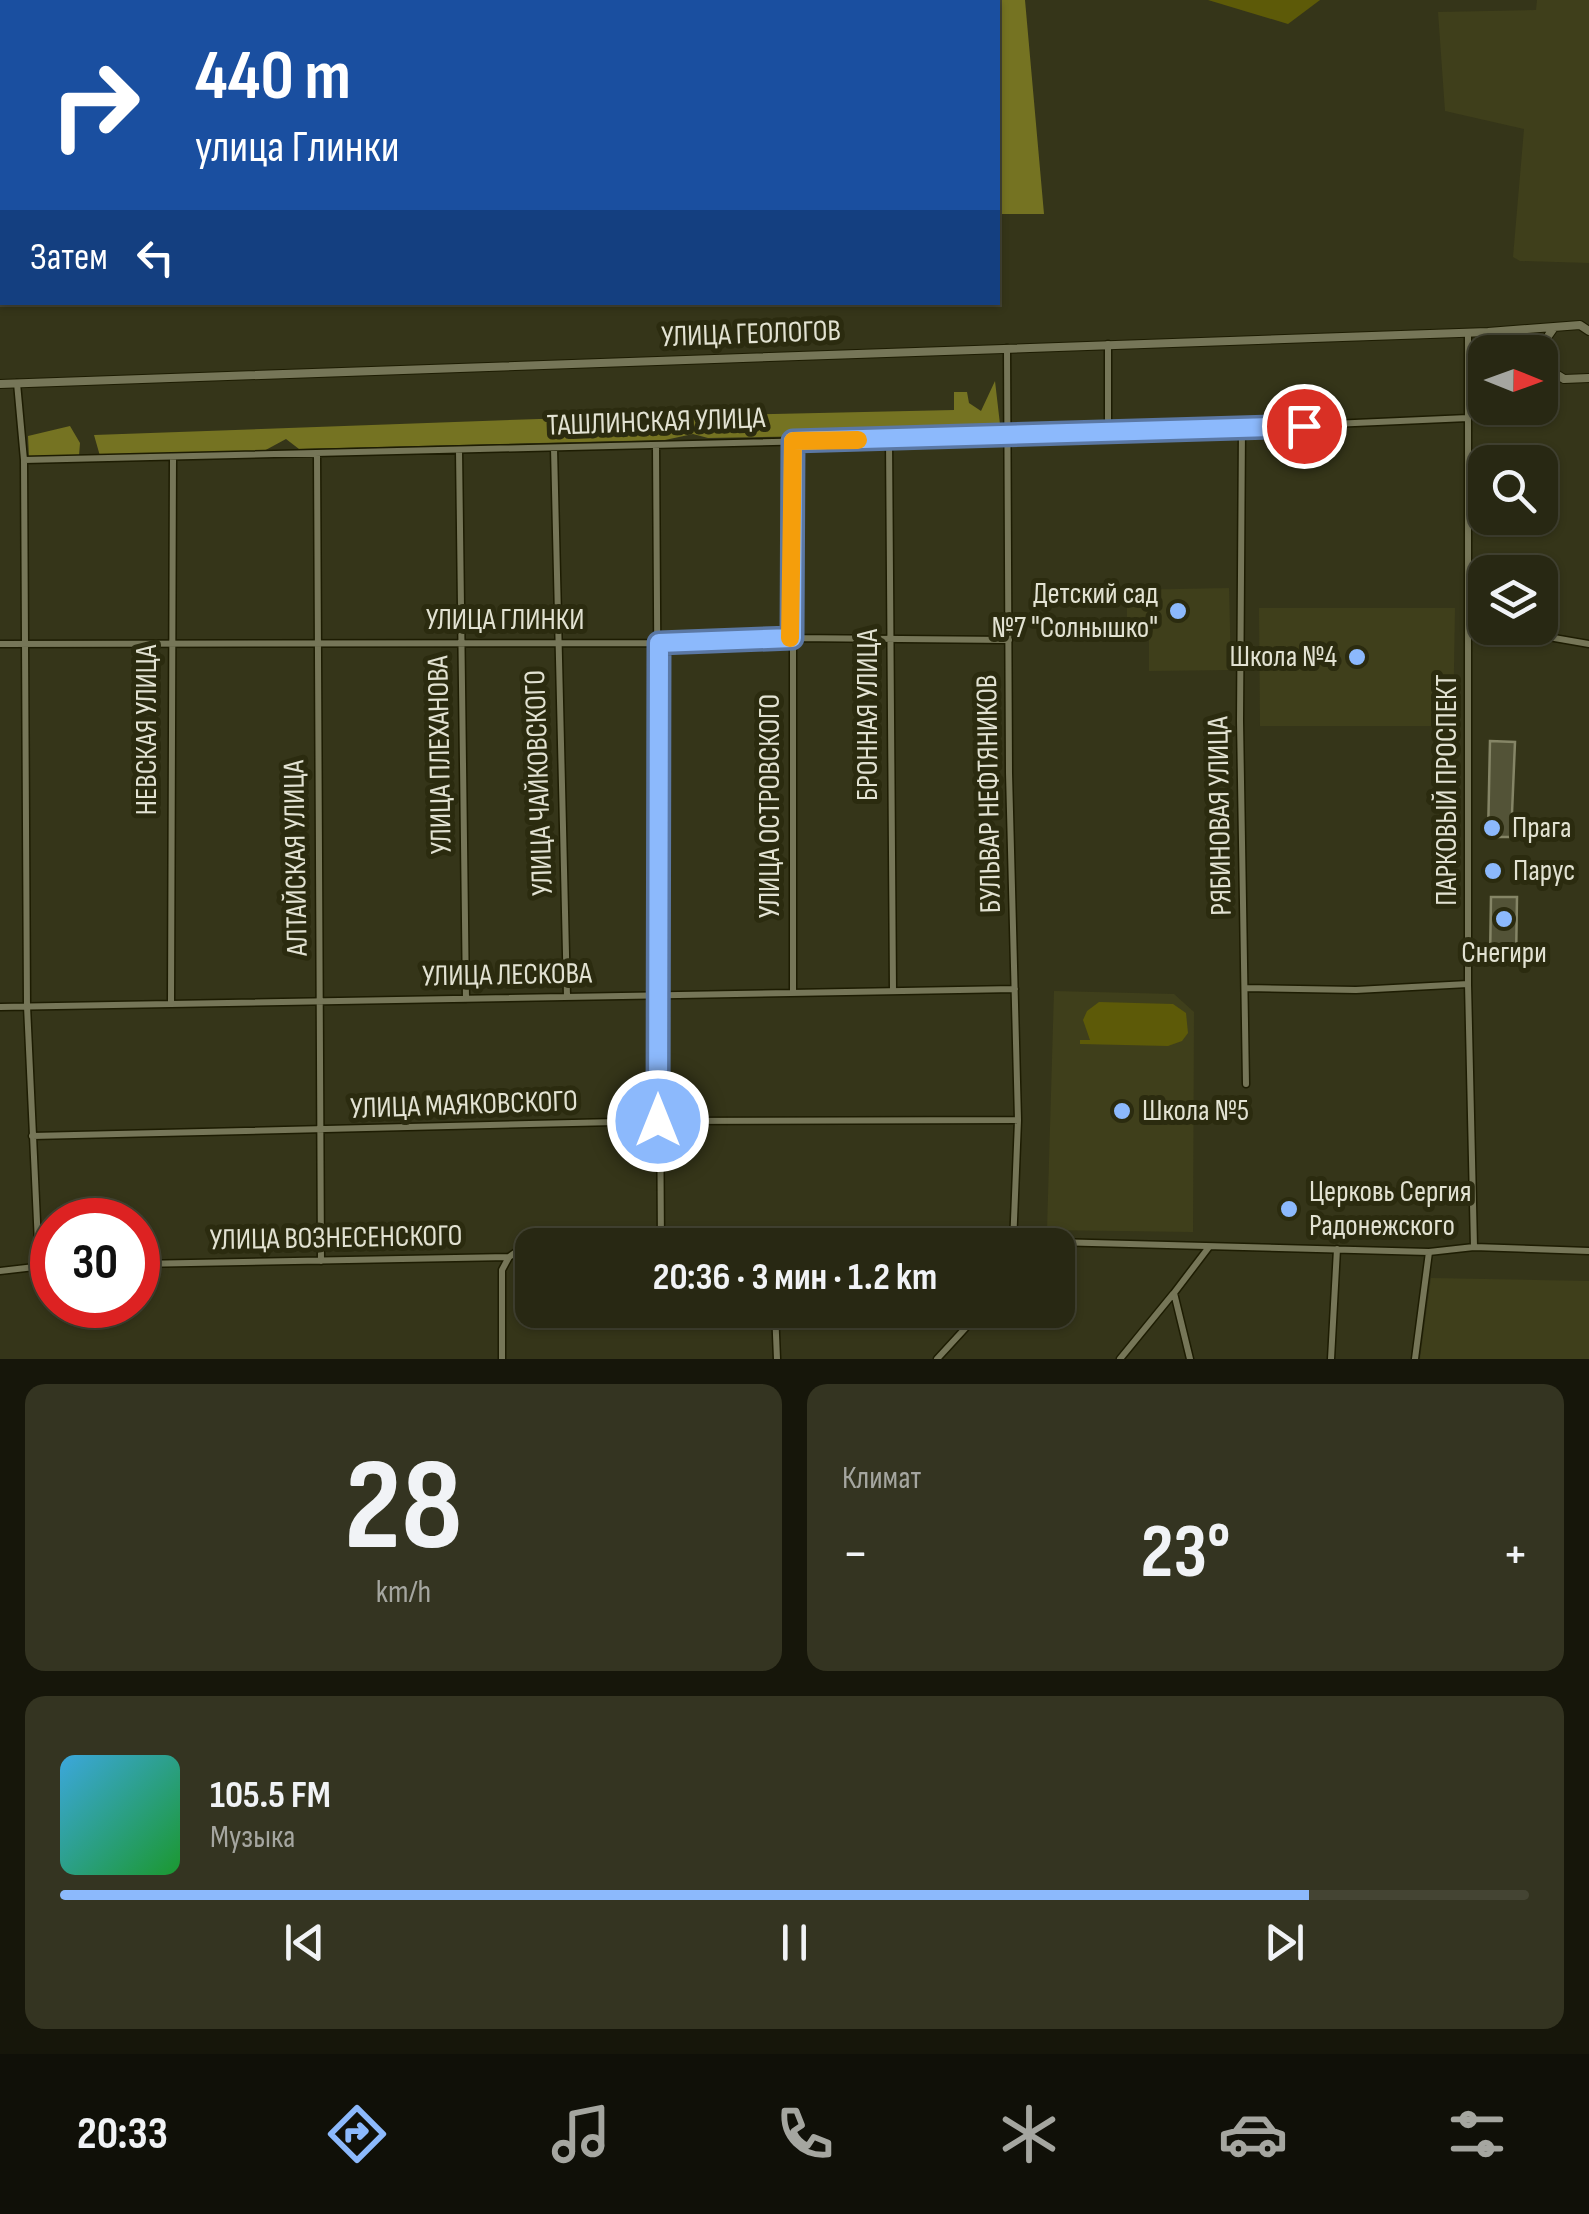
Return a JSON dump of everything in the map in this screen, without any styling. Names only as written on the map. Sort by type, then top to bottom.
[{"type":"main road","name":"УЛИЦА ГЕОЛОГОВ","points":[[0,384],[1488,332],[1580,325],[1589,331]]},
{"type":"main road","points":[[1550,335],[1556,327]]},
{"type":"main road","points":[[1488,332],[1494,335]]},
{"type":"main road","points":[[1558,376],[1564,379],[1587,377]]},
{"type":"street","points":[[1108,343],[1108,434]]},
{"type":"street","name":"БУЛЬВАР НЕФТЯНИКОВ","points":[[1007,346],[1018,1120],[1014,1228]]},
{"type":"street","points":[[17,383],[24,460],[27,1006],[35,1198]]},
{"type":"street","name":"ТАШЛИНСКАЯ УЛИЦА","points":[[24,460],[1108,434],[1468,418]]},
{"type":"street","name":"ПАРКОВЫЙ ПРОСПЕКТ","points":[[1468,425],[1469,555]]},
{"type":"street","name":"РЯБИНОВАЯ УЛИЦА","points":[[1242,428],[1240,721],[1246,1084]]},
{"type":"street","name":"БРОННАЯ УЛИЦА","points":[[889,439],[893,991]]},
{"type":"street","name":"УЛИЦА ОСТРОВСКОГО","points":[[793,441],[793,991]]},
{"type":"street","points":[[656,445],[661,1228]]},
{"type":"street","name":"УЛИЦА ЧАЙКОВСКОГО","points":[[554,448],[567,996]]},
{"type":"street","name":"УЛИЦА ПЛЕХАНОВА","points":[[458,450],[466,999]]},
{"type":"street","name":"АЛТАЙСКАЯ УЛИЦА","points":[[317,454],[320,1261]]},
{"type":"street","name":"НЕВСКАЯ УЛИЦА","points":[[170,1003],[173,458]]},
{"type":"street","points":[[1558,639],[1589,644]]},
{"type":"street","name":"УЛИЦА ГЛИНКИ","points":[[0,644],[1009,640]]},
{"type":"street","name":"ПАРКОВЫЙ ПРОСПЕКТ","points":[[1469,645],[1468,984],[1474,1247]]},
{"type":"street","points":[[1246,988],[1356,990],[1468,984]]},
{"type":"street","name":"УЛИЦА ЛЕСКОВА","points":[[0,1008],[1015,989]]},
{"type":"street","name":"УЛИЦА МАЯКОВСКОГО","points":[[32,1136],[658,1121],[1018,1120]]},
{"type":"street","points":[[1075,1244],[1430,1252],[1474,1247],[1589,1251]]},
{"type":"street","points":[[1120,1359],[1210,1246]]},
{"type":"street","points":[[1331,1359],[1337,1249]]},
{"type":"street","points":[[1416,1359],[1430,1252]]},
{"type":"street","name":"УЛИЦА ВОЗНЕСЕНСКОГО","points":[[160,1264],[509,1257],[515,1253]]},
{"type":"street","points":[[502,1359],[502,1270],[509,1257]]},
{"type":"street","points":[[0,1271],[30,1267]]},
{"type":"street","points":[[1174,1293],[1190,1359]]},
{"type":"street","points":[[776,1328],[777,1359]]},
{"type":"street","points":[[936,1359],[965,1328]]},
{"type":"shaded area","points":[[1000,0],[1025,0],[1044,214],[1000,214]]},
{"type":"shaded area","points":[[1208,0],[1320,0],[1288,24]]},
{"type":"shaded area","points":[[1537,0],[1589,0],[1589,263],[1520,261],[1513,257],[1524,129],[1445,111],[1438,12],[1536,10]]},
{"type":"shaded area","points":[[995,381],[1001,433],[708,438],[693,434],[665,440],[299,449],[286,439],[262,452],[100,456],[94,435],[539,419],[954,410],[954,392],[967,392],[969,403],[981,411]]},
{"type":"shaded area","points":[[70,426],[80,443],[79,456],[29,457],[28,436]]},
{"type":"shaded area","name":"Детский сад №7 \"Солнышко\"","points":[[1229,588],[1231,670],[1149,671],[1149,633],[1127,633],[1127,590]]},
{"type":"shaded area","name":"Школа №4","points":[[1259,608],[1455,608],[1453,726],[1260,726]]},
{"type":"shaded area","name":"Школа №5","points":[[1054,991],[1174,994],[1194,1012],[1193,1232],[1047,1228]]},
{"type":"shaded area","points":[[1099,1002],[1173,1004],[1186,1013],[1188,1033],[1182,1041],[1168,1046],[1080,1044],[1080,1040],[1090,1040],[1083,1020]]},
{"type":"shaded area","points":[[1431,1278],[1589,1281],[1589,1359],[1420,1359]]},
{"type":"building","points":[[1490,741],[1515,742],[1511,837],[1488,837]]},
{"type":"building","name":"Снегири","points":[[1491,897],[1517,897],[1516,962],[1490,962]]},
{"type":"slow traffic","points":[[790,638],[793,441],[858,440]]},
{"type":"place","name":"Детский сад №7 \"Солнышко\"","points":[[1178,611]]},
{"type":"place","name":"Школа №4","points":[[1357,657]]},
{"type":"place","name":"Прага","points":[[1492,828]]},
{"type":"place","name":"Парус","points":[[1493,871]]},
{"type":"place","name":"Снегири","points":[[1504,919]]},
{"type":"place","name":"Школа №5","points":[[1122,1111]]},
{"type":"place","name":"Церковь Сергия Радонежского","points":[[1289,1209]]},
{"type":"route","points":[[658,1121],[659,643],[792,638],[793,441],[1304,426]]}]
